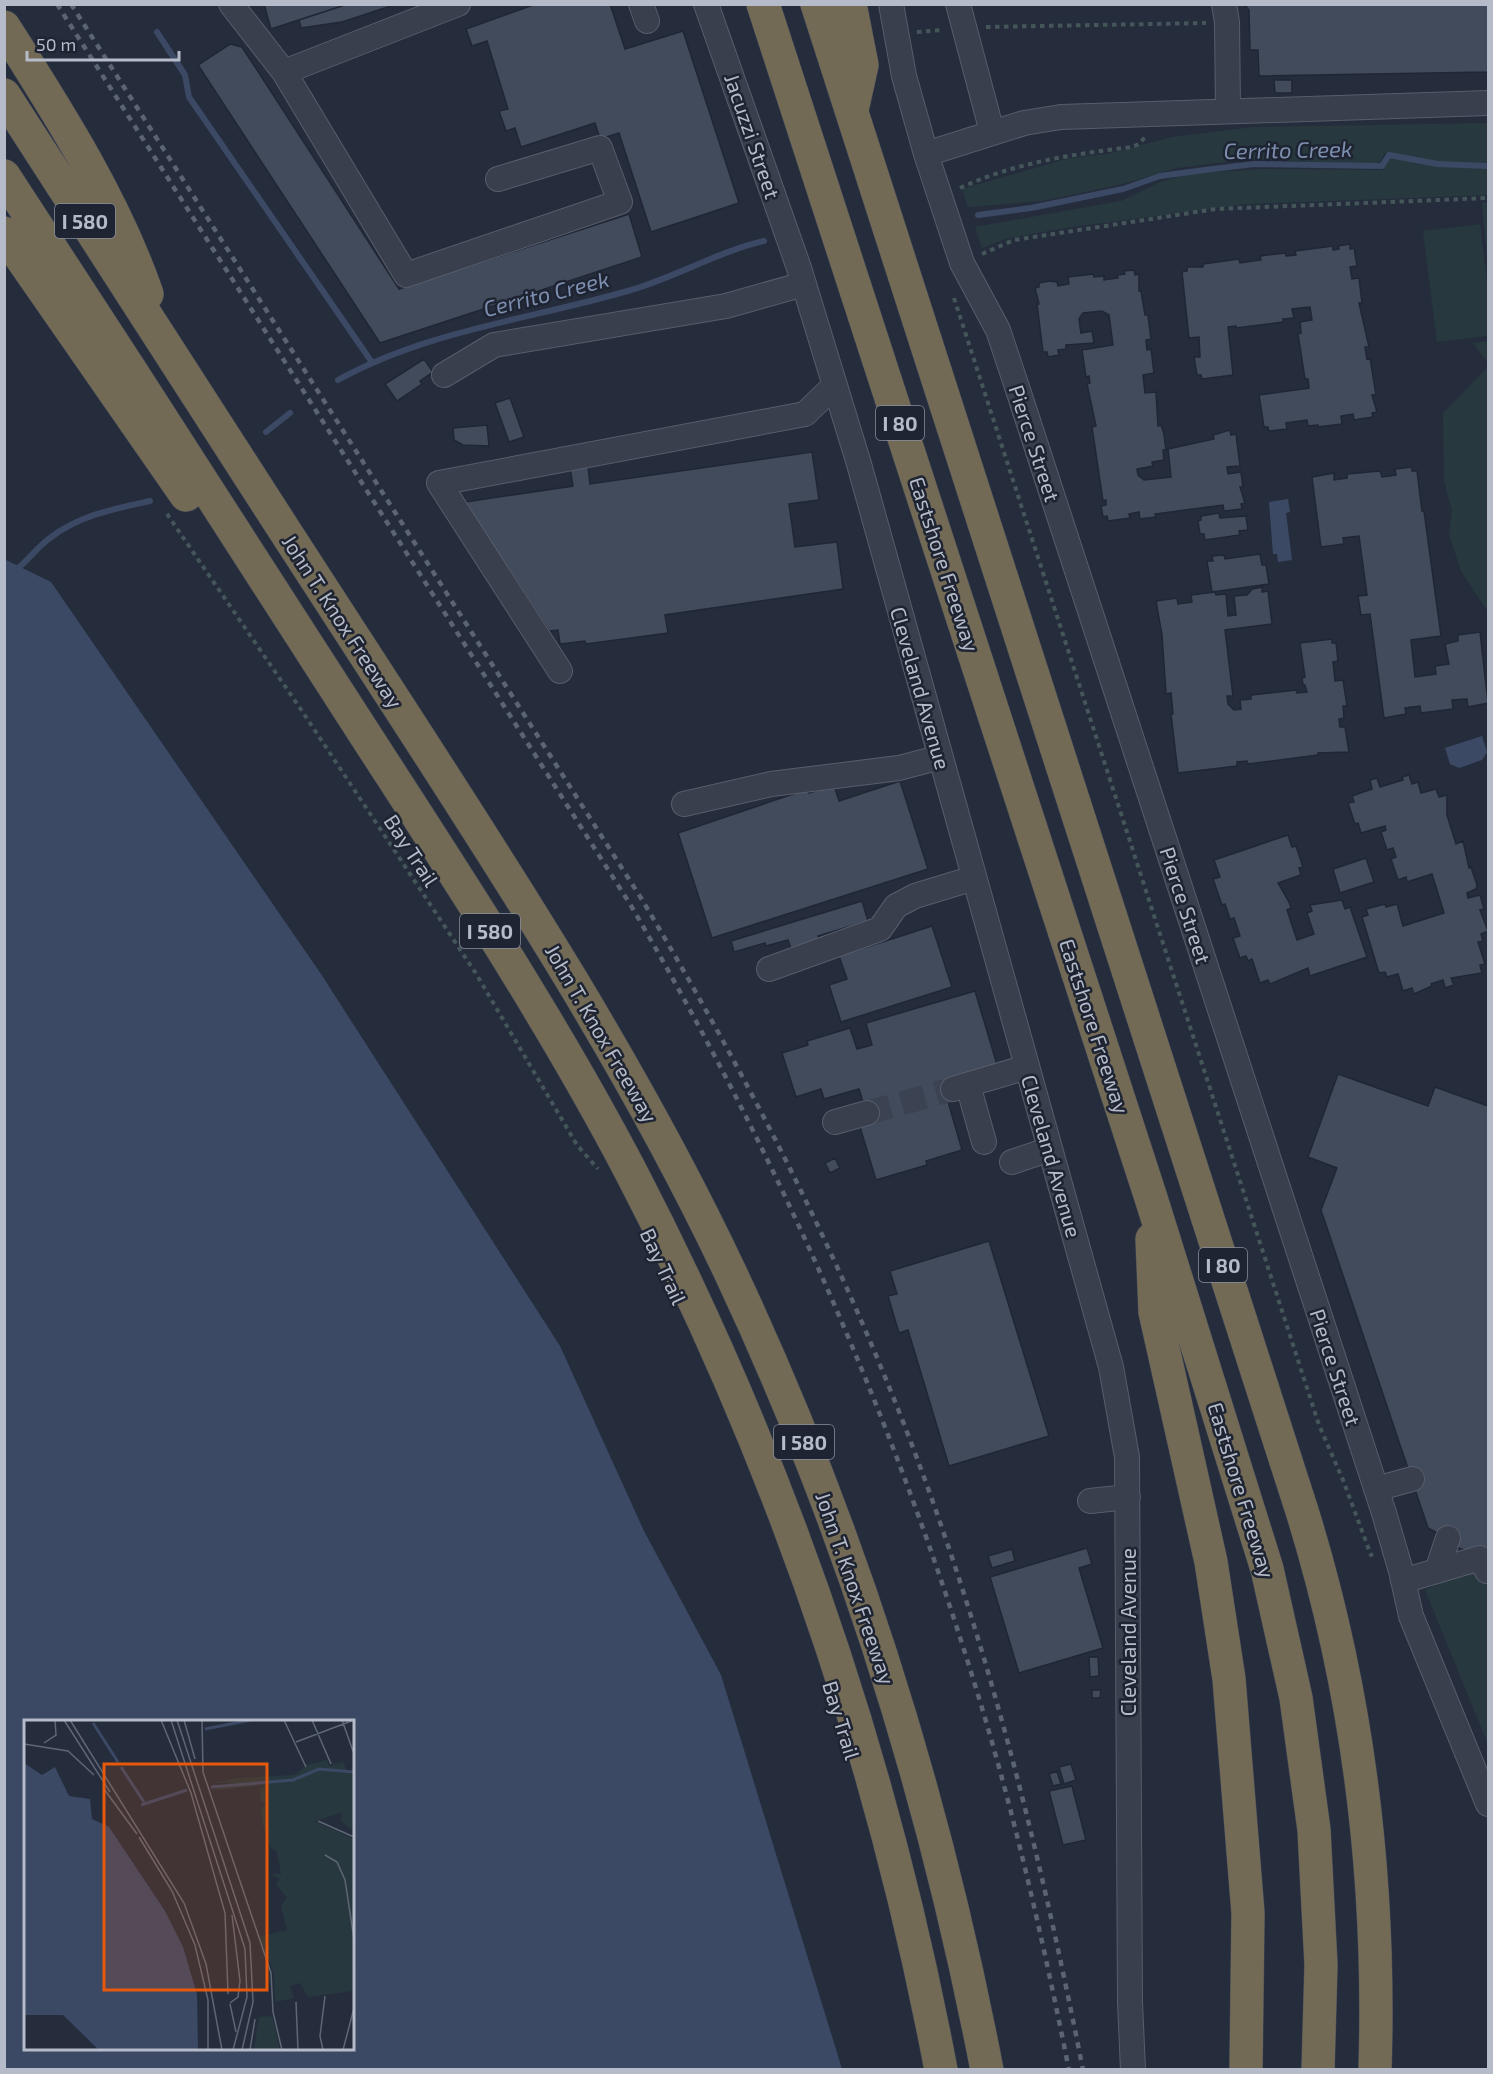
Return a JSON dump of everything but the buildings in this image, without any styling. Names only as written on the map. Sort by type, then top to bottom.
[{"type":"highway","name":"Eastshore Freeway","points":[[763,4],[1151,1198],[1260,1547],[1296,1698],[1309,1785],[1318,1874],[1321,1965],[1318,2070]]},
{"type":"highway","name":"I 80","points":[[817,4],[1315,1553],[1338,1647],[1354,1734],[1366,1823],[1377,2002],[1375,2070]]},
{"type":"highway","points":[[850,4],[862,65],[852,110]]},
{"type":"highway","points":[[4,27],[56,109],[127,240],[166,346]]},
{"type":"highway","name":"John T. Knox Freeway","points":[[4,95],[557,955],[653,1121],[730,1272],[814,1468],[886,1670],[945,1876],[987,2070]]},
{"type":"highway","name":"John T. Knox Freeway","points":[[4,176],[472,901],[564,1052],[628,1168],[708,1330],[797,1544],[845,1684],[897,1870],[941,2070]]},
{"type":"highway","points":[[4,233],[273,622],[304,640]]},
{"type":"highway","points":[[1151,1198],[1155,1312],[1211,1562],[1229,1679],[1248,1913],[1246,2070]]},
{"type":"highway","points":[[1373,1911],[1387,2070]]},
{"type":"street","points":[[231,4],[284,72],[406,274],[620,202],[600,148],[498,179]]},
{"type":"street","points":[[284,72],[458,4]]},
{"type":"street","name":"Jacuzzi Street","points":[[706,4],[802,276]]},
{"type":"street","name":"Pierce Street","points":[[891,4],[896,35],[926,154],[939,195],[962,264],[998,330],[1394,1544],[1411,1616],[1488,1804]]},
{"type":"street","points":[[958,4],[992,132]]},
{"type":"street","points":[[1226,14],[1228,111]]},
{"type":"street","points":[[926,154],[992,132],[1061,117],[1488,103]]},
{"type":"street","points":[[444,375],[494,345],[726,306],[802,276]]},
{"type":"street","name":"Cleveland Avenue","points":[[802,276],[835,385],[1111,1367],[1127,1457],[1130,2002],[1133,2070]]},
{"type":"street","points":[[560,671],[439,483],[805,414],[835,385]]},
{"type":"street","points":[[684,804],[771,784],[899,768],[940,757]]},
{"type":"street","points":[[769,969],[880,929],[896,906],[915,896],[974,878]]},
{"type":"street","points":[[984,1142],[960,1087],[1027,1067]]},
{"type":"street","points":[[835,1122],[867,1113]]},
{"type":"street","points":[[1012,1162],[1050,1149]]},
{"type":"street","points":[[1376,1489],[1412,1479]]},
{"type":"street","points":[[1090,1501],[1128,1497]]},
{"type":"street","points":[[1437,1571],[1448,1538]]},
{"type":"street","points":[[1403,1581],[1480,1558],[1487,1571]]},
{"type":"path","points":[[896,35],[1226,14]]},
{"type":"path","points":[[939,195],[982,178],[1064,155],[1132,147],[1140,144],[1145,137],[1152,135]]},
{"type":"path","points":[[962,264],[1014,240],[1216,209],[1488,198]]},
{"type":"path","points":[[953,295],[1319,1425],[1344,1480],[1371,1556],[1394,1544]]},
{"type":"path","name":"Bay Trail","points":[[199,564],[302,711],[468,962],[577,1145],[598,1170]]},
{"type":"shaded area","points":[[1488,123],[1488,195],[1247,204],[1072,227],[1009,238],[982,248],[975,227],[1121,201],[1160,182],[1190,174],[1261,169],[1383,170],[1390,154],[1385,153],[1380,162],[1370,164],[1248,159],[1177,168],[1123,184],[1042,201],[968,207],[962,189],[1070,158],[1107,154],[1172,137],[1254,127]]},
{"type":"shaded area","points":[[1488,202],[1488,269],[1482,203]]},
{"type":"shaded area","points":[[1480,224],[1488,290],[1488,336],[1437,342],[1423,231]]},
{"type":"shaded area","points":[[1488,341],[1488,364],[1473,343]]},
{"type":"shaded area","points":[[1488,367],[1488,612],[1461,571],[1449,534],[1452,511],[1444,481],[1443,413]]},
{"type":"shaded area","points":[[1488,1571],[1488,1744],[1425,1590],[1460,1574]]},
{"type":"water","points":[[1288,499],[1290,512],[1286,513],[1292,560],[1278,562],[1277,554],[1273,554],[1269,502]]},
{"type":"water","points":[[4,559],[51,582],[321,974],[560,1346],[644,1531],[721,1675],[842,2069],[5,2069]]},
{"type":"water","points":[[1482,736],[1487,752],[1482,760],[1459,768],[1450,764],[1445,748]]},
{"type":"waterway","points":[[157,32],[185,75],[189,97],[371,361]]},
{"type":"waterway","name":"Cerrito Creek","points":[[978,215],[1031,208],[1123,189],[1160,176],[1254,164],[1382,166],[1389,155],[1438,164],[1488,166]]},
{"type":"waterway","name":"Cerrito Creek","points":[[338,380],[372,363],[444,337],[631,290],[730,251],[764,241]]},
{"type":"waterway","name":"Cerrito Creek","points":[[266,432],[290,413]]},
{"type":"waterway","name":"Cerrito Creek","points":[[4,577],[18,568],[61,530],[85,518],[150,501]]},
{"type":"tunnel","points":[[867,1113],[953,1089]]},
{"type":"railway","points":[[57,4],[630,904],[683,997],[781,1187],[867,1383],[942,1583],[975,1685],[1015,1828],[1069,2070]]},
{"type":"railway","points":[[71,4],[641,898],[728,1050],[808,1206],[881,1366],[913,1448],[965,1597],[1005,1731],[1039,1865],[1083,2070]]}]
